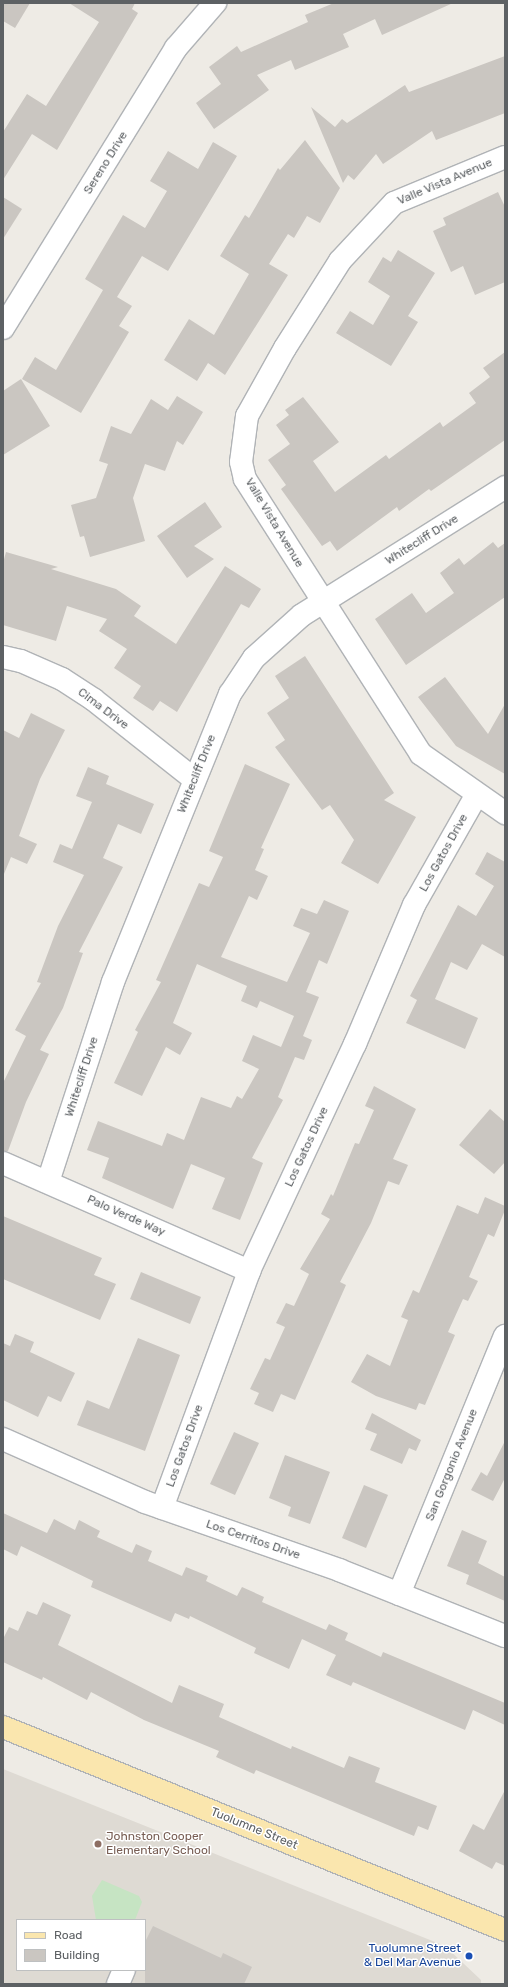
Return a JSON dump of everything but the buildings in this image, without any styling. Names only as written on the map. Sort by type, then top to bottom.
[{"type":"main road","name":"Tuolumne Street","points":[[3,1727],[505,1930]]},
{"type":"street","name":"Sereno Drive","points":[[3,328],[176,48],[215,3]]},
{"type":"street","name":"Valle Vista Avenue","points":[[505,157],[394,202],[340,261],[284,348],[247,416],[241,462],[245,479],[322,603],[421,754],[476,796],[505,813]]},
{"type":"street","name":"Whitecliff Drive","points":[[48,1182],[113,982],[194,779],[230,694],[254,658],[302,615],[505,487]]},
{"type":"street","name":"Cima Drive","points":[[3,657],[21,661],[62,679],[94,700],[194,779]]},
{"type":"street","name":"Los Gatos Drive","points":[[162,1508],[249,1271],[355,1044],[414,905],[476,796]]},
{"type":"street","name":"Palo Verde Way","points":[[3,1163],[249,1271]]},
{"type":"street","name":"San Gorgonio Avenue","points":[[399,1594],[505,1336]]},
{"type":"street","name":"Los Cerritos Drive","points":[[3,1439],[162,1508],[399,1594],[505,1636]]},
{"type":"street","points":[[118,1984],[124,1971]]},
{"type":"shaded area","name":"Johnston Cooper Elementary School","points":[[3,1769],[445,1946],[481,1980],[481,1984],[3,1984]]},
{"type":"green space","points":[[102,1880],[139,1896],[142,1902],[135,1919],[96,1919],[92,1896]]},
{"type":"place","name":"Johnston Cooper Elementary School","points":[[98,1844]]},
{"type":"place","name":"Tuolumne Street & Del Mar Avenue","points":[[469,1956]]}]
